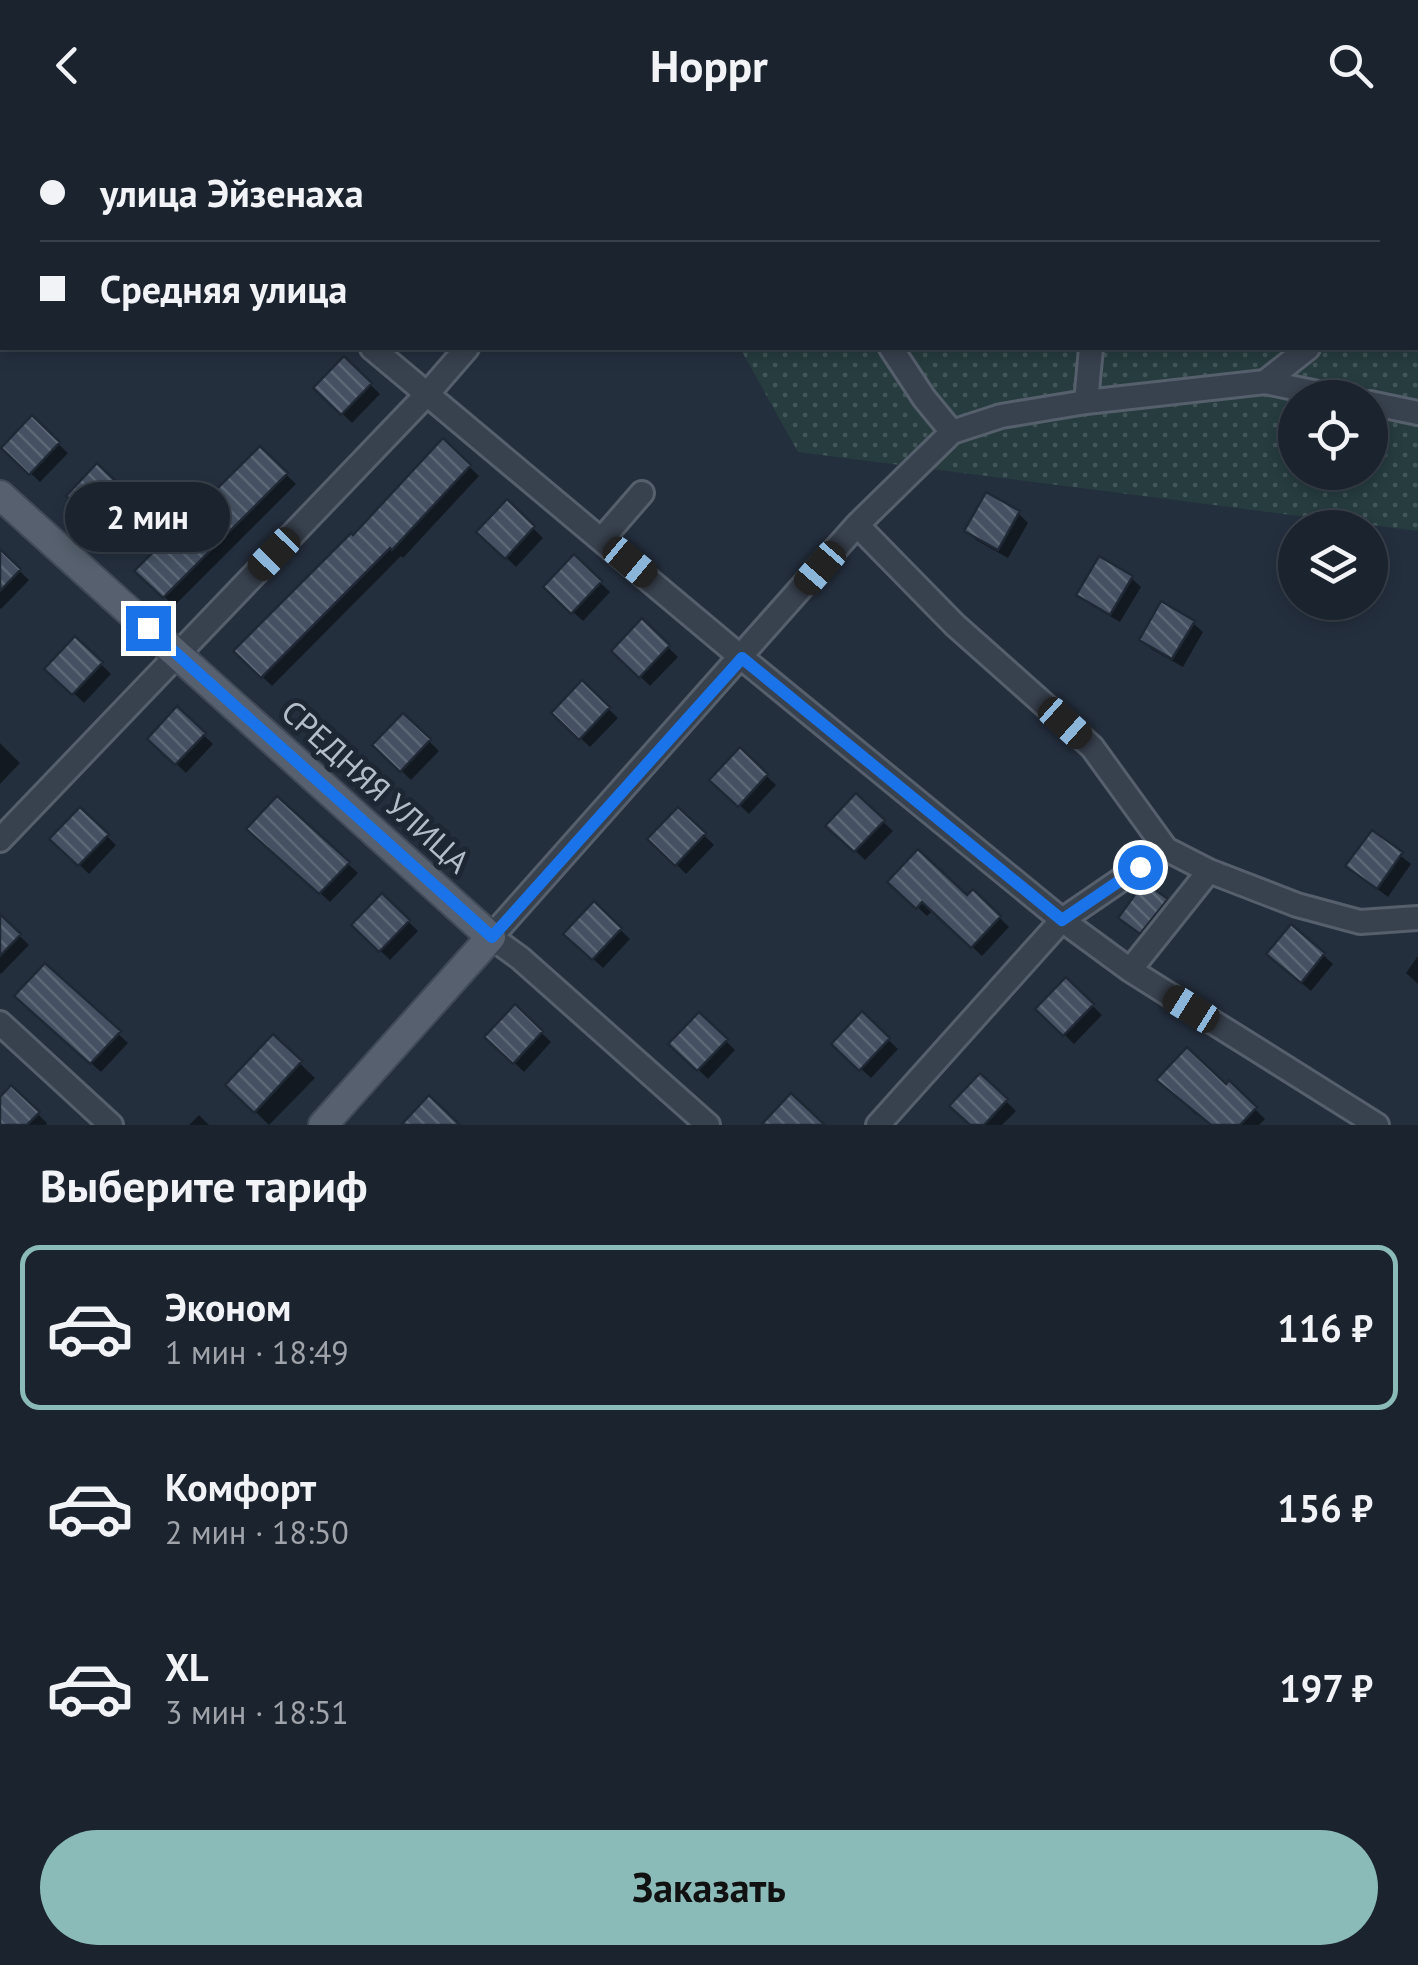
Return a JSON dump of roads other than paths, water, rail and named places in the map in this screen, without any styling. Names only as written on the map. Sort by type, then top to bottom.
[{"type":"main road","name":"СРЕДНЯЯ УЛИЦА","points":[[0,495],[492,937]]},
{"type":"main road","points":[[323,1125],[492,937]]},
{"type":"street","points":[[374,350],[1062,920],[1130,970],[1376,1125]]},
{"type":"street","points":[[0,840],[428,393],[464,350]]},
{"type":"street","points":[[892,350],[952,432]]},
{"type":"street","points":[[1086,402],[1091,350]]},
{"type":"street","points":[[1265,382],[1305,350]]},
{"type":"street","points":[[492,937],[857,526],[952,432],[1001,416],[1086,402],[1265,382],[1278,385]]},
{"type":"street","points":[[1388,407],[1418,413]]},
{"type":"street","points":[[602,539],[642,493]]},
{"type":"street","points":[[857,526],[954,625],[1092,747],[1166,849],[1209,871],[1296,905],[1360,922],[1418,918]]},
{"type":"street","points":[[878,1125],[1062,920],[1166,849]]},
{"type":"street","points":[[1130,970],[1209,871]]},
{"type":"street","name":"СРЕДНЯЯ УЛИЦА","points":[[492,937],[708,1125]]},
{"type":"street","points":[[0,1023],[111,1125]]}]
